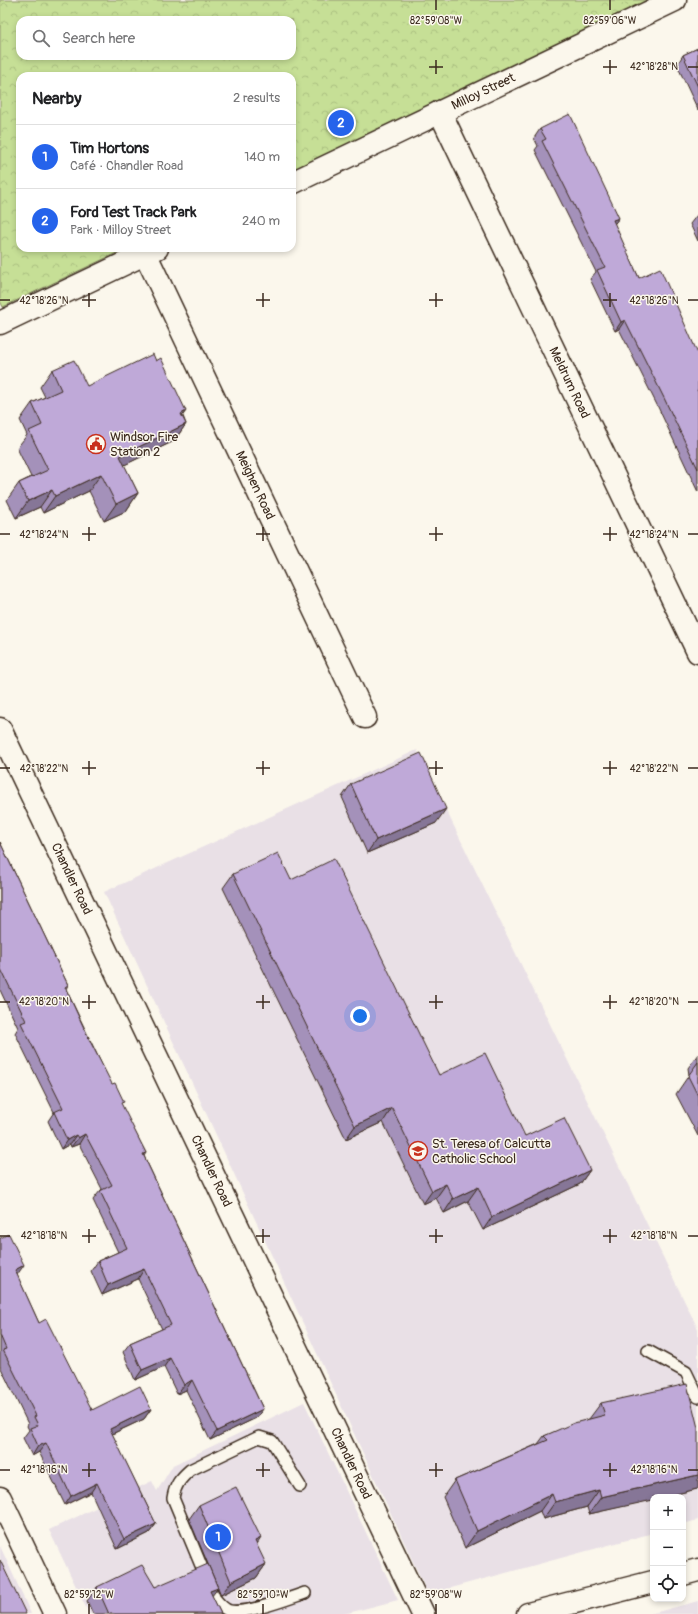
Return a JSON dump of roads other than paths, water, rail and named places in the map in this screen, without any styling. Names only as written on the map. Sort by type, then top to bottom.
[{"type":"street","name":"Milloy Street","points":[[296,181],[675,0]]},
{"type":"street","name":"Meldrum Road","points":[[440,112],[698,652]]},
{"type":"street","points":[[0,323],[149,252]]},
{"type":"street","name":"Meighen Road","points":[[151,252],[365,717]]},
{"type":"street","name":"Chandler Road","points":[[0,729],[423,1614]]},
{"type":"street","points":[[0,1500],[55,1614]]},
{"type":"street","points":[[686,1573],[698,1570]]},
{"type":"street","points":[[528,1614],[650,1583]]},
{"type":"lane","points":[[648,1351],[686,1372],[698,1397]]},
{"type":"lane","points":[[300,1486],[272,1441],[259,1437],[190,1470],[181,1478],[174,1488],[173,1498],[215,1599],[222,1607],[230,1611],[247,1613],[305,1593]]},
{"type":"place","name":"Ford Test Track Park","points":[[341,123]]},
{"type":"place","name":"Windsor Fire Station 2","points":[[96,444]]},
{"type":"place","name":"St. Teresa of Calcutta Catholic School","points":[[418,1151]]},
{"type":"place","name":"Tim Hortons","points":[[218,1537]]}]
